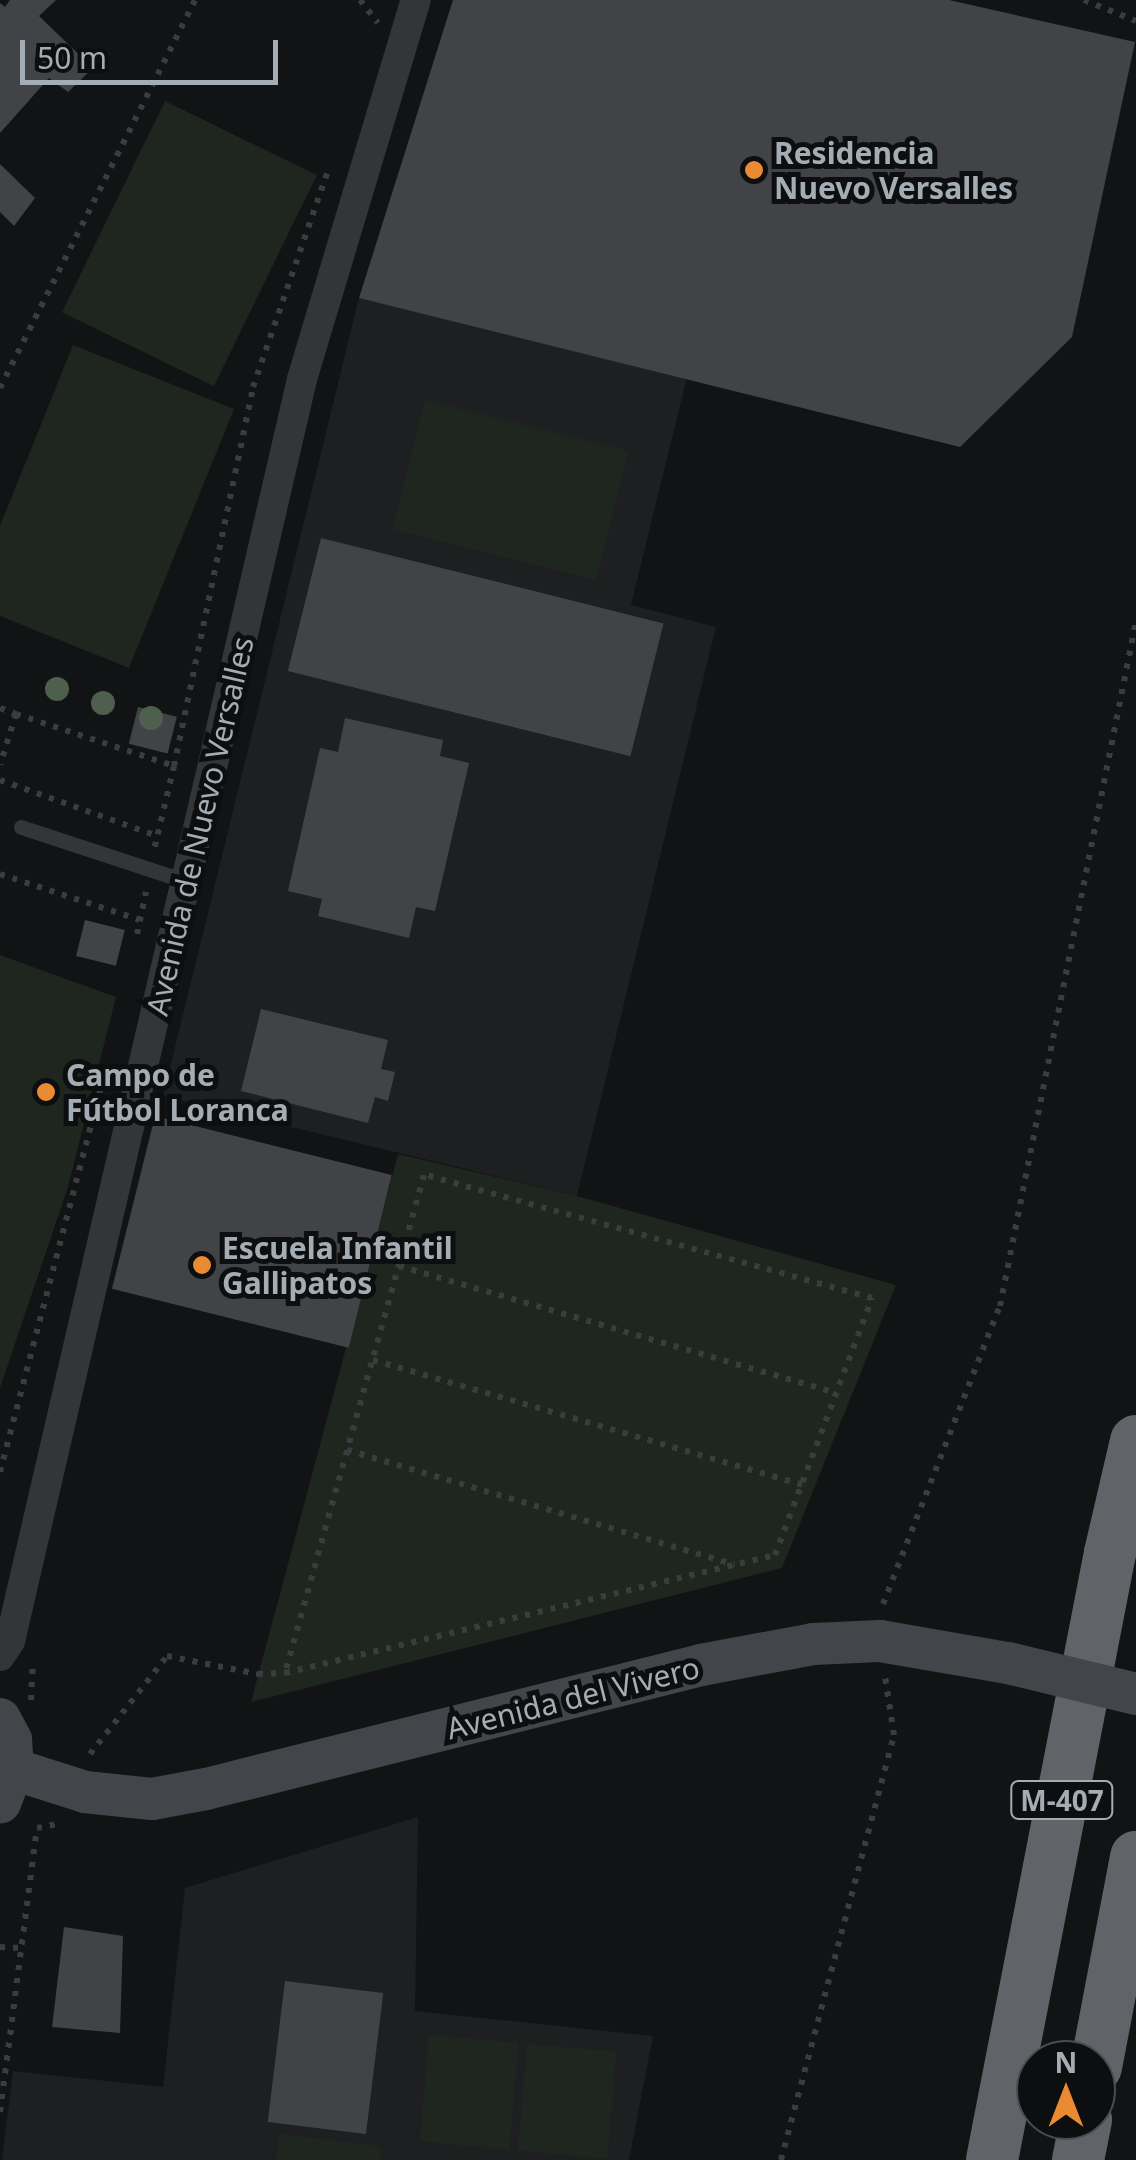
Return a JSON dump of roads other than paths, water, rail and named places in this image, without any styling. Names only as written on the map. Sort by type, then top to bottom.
[{"type":"highway","name":"M-407","points":[[992,2160],[1110,1553],[1136,1441]]},
{"type":"highway","name":"M-407","points":[[1101,2040],[1136,1857]]},
{"type":"main road","name":"Avenida del Vivero","points":[[7,1786],[92,1779],[152,1798],[206,1789],[701,1665],[813,1644],[880,1641],[1008,1663],[1136,1694]]},
{"type":"main road","points":[[7,1786],[17,1716]]},
{"type":"street","name":"Avenida de Nuevo Versalles","points":[[0,1656],[10,1641],[302,379],[416,0]]},
{"type":"lane","points":[[21,827],[188,882]]},
{"type":"place","name":"Residencia Nuevo Versalles","points":[[754,170]]},
{"type":"place","name":"Campo de Fútbol Loranca","points":[[46,1092]]},
{"type":"place","name":"Escuela Infantil Gallipatos","points":[[202,1265]]}]
